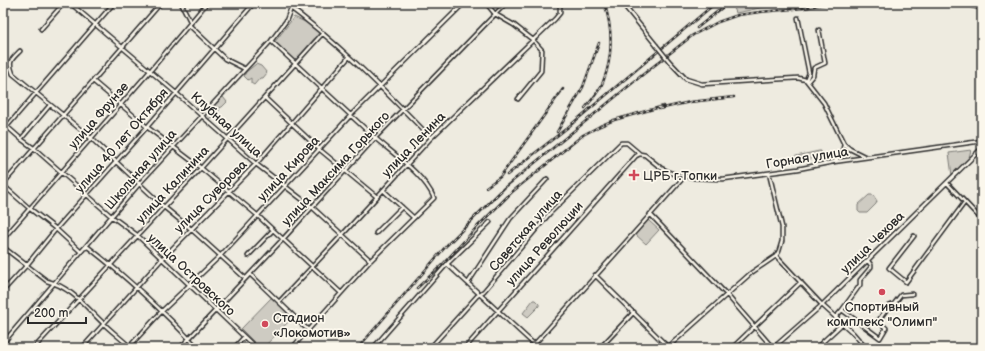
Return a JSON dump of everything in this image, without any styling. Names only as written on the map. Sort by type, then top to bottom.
[{"type":"street","points":[[41,29],[64,3]]},
{"type":"street","name":"Клубная улица","points":[[70,3],[176,93],[256,164],[312,207],[370,260]]},
{"type":"street","points":[[3,131],[114,3]]},
{"type":"street","points":[[161,3],[3,184],[81,252],[88,247],[111,264],[162,311],[198,348]]},
{"type":"street","points":[[181,3],[190,24],[214,49],[226,59],[245,69]]},
{"type":"street","name":"улица Фрунзе","points":[[3,239],[61,172],[92,139],[207,3]]},
{"type":"street","name":"улица 40 лет Октября","points":[[3,291],[254,3]]},
{"type":"street","points":[[284,3],[323,33],[380,86],[431,138]]},
{"type":"street","name":"улица Кирова","points":[[129,348],[162,311],[221,255],[284,185],[351,115],[464,3]]},
{"type":"street","points":[[486,3],[495,14],[514,25],[533,40],[542,50],[541,71],[518,99]]},
{"type":"street","name":"улица Максима Горького","points":[[180,348],[283,239],[402,109],[506,3]]},
{"type":"street","name":"улица Ленина","points":[[279,302],[431,138],[559,14],[560,3]]},
{"type":"street","points":[[622,3],[656,46],[686,79],[702,84],[798,78],[807,81],[824,103],[844,144],[866,158]]},
{"type":"street","name":"Школьная улица","points":[[3,343],[140,183],[271,41],[286,21],[291,8]]},
{"type":"street","points":[[798,18],[809,73],[807,81]]},
{"type":"street","points":[[807,81],[813,75],[814,68],[825,63],[819,30]]},
{"type":"street","name":"улица Калинина","points":[[34,348],[137,235],[201,168],[323,33]]},
{"type":"street","points":[[271,41],[406,165],[426,185],[434,198],[370,260],[292,348]]},
{"type":"street","points":[[20,51],[10,61],[13,74],[92,139],[245,278]]},
{"type":"street","name":"улица Суворова","points":[[82,348],[162,259],[256,164],[349,57]]},
{"type":"street","points":[[93,81],[120,106],[201,168],[257,215],[341,293]]},
{"type":"street","points":[[265,98],[320,149],[376,197]]},
{"type":"street","points":[[21,139],[50,105]]},
{"type":"street","name":"улица Островского","points":[[3,123],[112,216],[137,235],[256,348]]},
{"type":"street","name":"Горная улица","points":[[640,154],[645,154],[664,170],[685,176],[723,179],[982,141]]},
{"type":"street","points":[[974,142],[979,144],[982,148]]},
{"type":"street","name":"Советская улица","points":[[430,348],[476,296],[484,291],[550,213],[621,143],[627,143],[640,154]]},
{"type":"street","points":[[833,162],[843,152],[844,144]]},
{"type":"street","name":"улица Чехова","points":[[773,348],[822,305],[868,261],[982,148]]},
{"type":"street","name":"улица Революции","points":[[465,348],[497,310],[636,156],[640,154]]},
{"type":"street","points":[[595,275],[668,347],[760,266],[776,256],[781,247],[782,235],[769,173]]},
{"type":"street","points":[[531,348],[685,176]]},
{"type":"street","points":[[468,283],[510,219],[547,179]]},
{"type":"street","points":[[947,183],[982,220]]},
{"type":"street","points":[[383,190],[414,218]]},
{"type":"street","points":[[914,236],[889,268],[906,282],[965,202]]},
{"type":"street","points":[[376,233],[402,207]]},
{"type":"street","points":[[650,214],[727,295],[753,327],[773,348]]},
{"type":"street","points":[[373,348],[447,264],[490,222]]},
{"type":"street","points":[[248,256],[273,230]]},
{"type":"street","points":[[3,247],[47,281],[67,289],[129,348]]},
{"type":"street","points":[[776,256],[822,305],[866,348]]},
{"type":"street","points":[[836,318],[860,285],[860,280],[871,267],[868,261]]},
{"type":"street","points":[[447,264],[538,348]]},
{"type":"street","points":[[250,274],[308,330]]},
{"type":"street","points":[[732,348],[801,282]]},
{"type":"street","points":[[842,310],[880,338],[886,328],[878,321],[889,306],[894,304],[901,295],[912,294]]},
{"type":"street","points":[[600,348],[634,312]]},
{"type":"street","points":[[816,348],[842,324]]},
{"type":"street","points":[[234,348],[244,337]]},
{"type":"shaded area","points":[[735,3],[814,3],[760,8],[736,13],[733,5]]},
{"type":"shaded area","points":[[294,17],[312,25],[319,33],[294,62],[274,43]]},
{"type":"shaded area","points":[[256,64],[261,66],[267,73],[254,85],[251,83],[251,78],[248,80],[244,76],[246,72]]},
{"type":"shaded area","points":[[223,97],[227,102],[209,119],[206,118],[204,115],[219,99]]},
{"type":"shaded area","points":[[971,150],[968,161],[952,176],[949,153]]},
{"type":"shaded area","points":[[821,151],[821,154],[805,161],[789,161],[792,157]]},
{"type":"shaded area","points":[[869,195],[873,195],[877,201],[876,204],[867,213],[860,213],[858,211],[858,205]]},
{"type":"shaded area","points":[[648,220],[659,230],[646,244],[635,234]]},
{"type":"shaded area","name":"Стадион «Локомотив»","points":[[272,297],[292,318],[263,348],[260,348],[241,329]]},
{"type":"shaded area","points":[[533,300],[539,304],[539,306],[528,317],[523,313]]},
{"type":"railway","points":[[585,108],[601,86],[609,63],[611,42],[609,22],[604,3]]},
{"type":"railway","points":[[697,28],[728,3]]},
{"type":"railway","points":[[358,348],[447,245],[504,188],[693,35],[718,22],[738,15],[804,8],[829,3]]},
{"type":"railway","points":[[957,3],[982,10]]},
{"type":"railway","points":[[507,175],[567,128],[712,6]]},
{"type":"railway","points":[[557,132],[583,87],[599,43]]},
{"type":"railway","points":[[486,187],[500,177],[563,89]]},
{"type":"railway","points":[[659,109],[690,102],[734,97]]},
{"type":"railway","points":[[417,288],[442,265],[512,192],[583,135],[614,120],[664,106]]},
{"type":"place","name":"ЦРБ г.Топки","points":[[634,175]]},
{"type":"place","name":"Спортивный комплекс \"Олимп\"","points":[[882,292]]},
{"type":"place","name":"Стадион «Локомотив»","points":[[265,324]]}]
